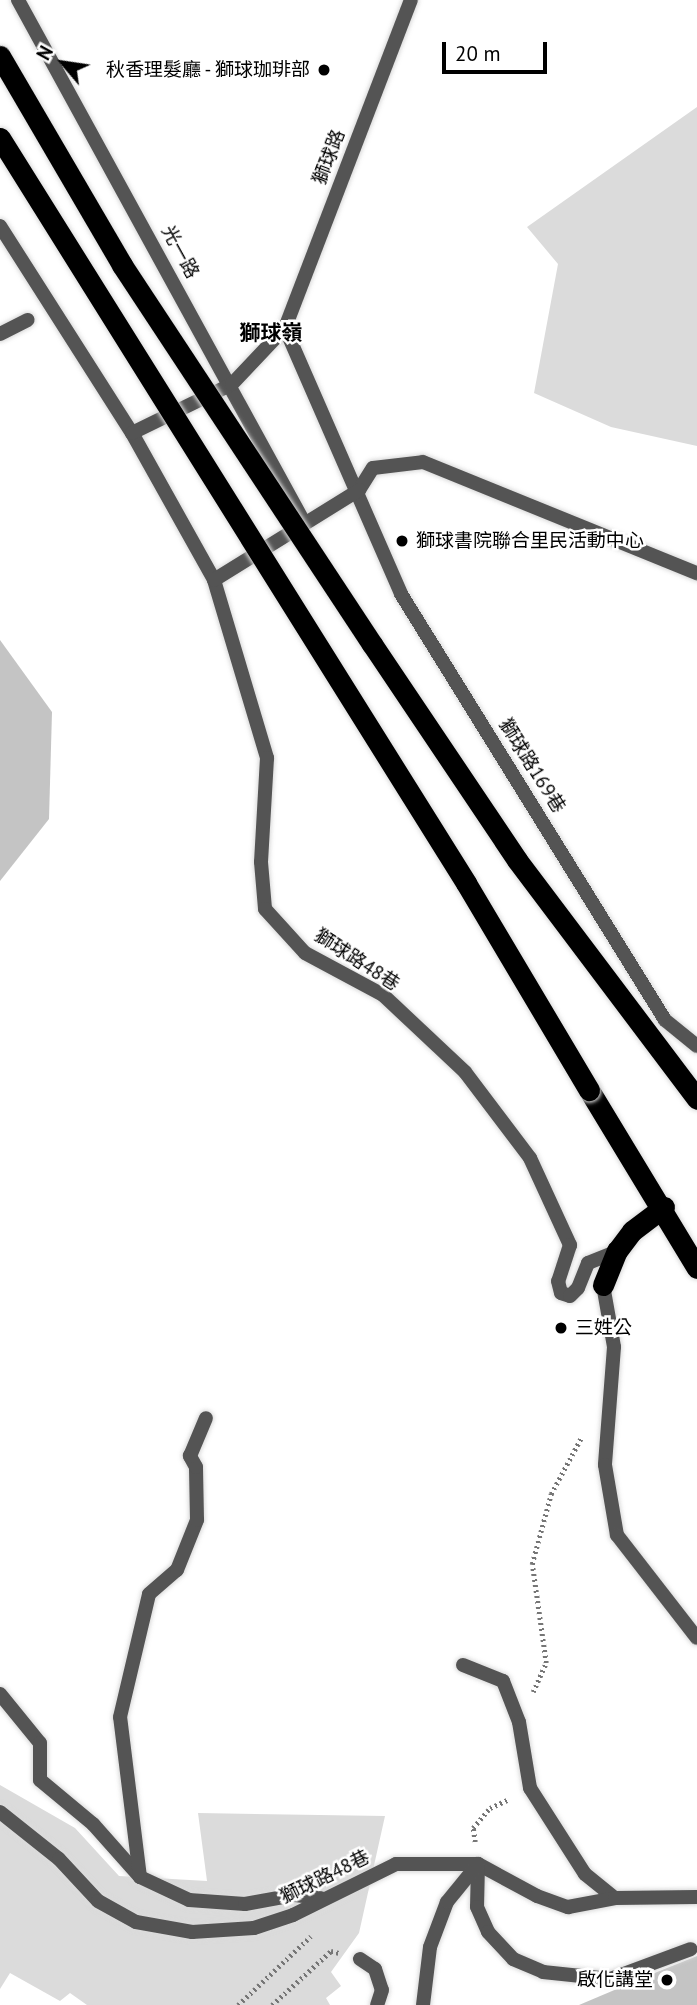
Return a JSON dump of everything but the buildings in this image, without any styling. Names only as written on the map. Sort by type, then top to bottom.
[{"type":"highway","points":[[0,56],[122,265],[372,644],[517,860],[697,1099]]},
{"type":"highway","points":[[0,138],[466,883],[589,1090],[691,1244],[697,1268]]},
{"type":"highway","points":[[603,1286],[617,1251],[632,1231],[664,1207]]},
{"type":"street","name":"光一路","points":[[18,0],[232,384],[305,524]]},
{"type":"street","name":"獅球路","points":[[285,328],[411,0]]},
{"type":"street","points":[[0,226],[132,433],[214,580],[359,489],[373,468],[423,462],[697,573]]},
{"type":"street","points":[[0,334],[28,320]]},
{"type":"street","points":[[132,433],[232,384],[285,328]]},
{"type":"street","name":"獅球路169巷","points":[[285,328],[359,489],[401,594],[665,1020],[697,1046]]},
{"type":"street","name":"獅球路48巷","points":[[214,580],[267,758],[261,862],[265,909],[305,953],[383,995],[465,1072],[530,1158],[570,1245],[558,1281],[561,1293],[570,1296],[578,1288],[588,1263],[617,1251]]},
{"type":"street","points":[[603,1286],[614,1347],[607,1399],[607,1496],[617,1535],[661,1597],[697,1638]]},
{"type":"street","points":[[140,1877],[120,1717],[149,1594],[177,1570],[197,1520],[196,1466],[190,1456],[206,1418]]},
{"type":"street","points":[[463,1665],[503,1681],[519,1722],[530,1788],[585,1874],[615,1898]]},
{"type":"street","points":[[0,1695],[40,1743],[40,1780],[93,1824],[140,1877],[189,1900],[245,1904],[295,1895],[321,1898]]},
{"type":"street","name":"獅球路48巷","points":[[0,1812],[58,1858],[98,1901],[136,1922],[192,1932],[254,1928],[293,1915],[321,1898],[397,1864],[478,1864],[537,1896],[568,1907],[615,1898],[697,1897]]},
{"type":"street","points":[[478,1864],[477,1907],[488,1932],[513,1959],[543,1972],[610,1979],[691,1949]]},
{"type":"street","points":[[423,2005],[430,1947],[447,1902],[478,1864]]},
{"type":"street","points":[[360,1959],[376,1969],[382,1990],[377,2005]]},
{"type":"path","points":[[519,1722],[546,1663],[532,1564],[551,1494],[607,1399]]},
{"type":"path","points":[[478,1864],[472,1828],[490,1808],[530,1788]]},
{"type":"path","points":[[238,2005],[317,1931]]},
{"type":"path","points":[[272,2005],[331,1951],[360,1959]]},
{"type":"shaded area","points":[[697,107],[697,446],[611,427],[534,393],[558,264],[527,227]]},
{"type":"shaded area","points":[[0,1785],[75,1828],[119,1876],[207,1881],[198,1813],[385,1816],[359,1933],[331,1972],[341,1986],[326,1998],[330,2005],[87,2005],[70,1993],[60,2001],[10,1973],[0,1989]]},
{"type":"place","name":"秋香理髮廳 - 獅球珈琲部","points":[[324,70]]},
{"type":"place","name":"獅球書院聯合里民活動中心","points":[[402,541]]},
{"type":"place","name":"三姓公","points":[[561,1328]]},
{"type":"place","name":"啟化講堂","points":[[667,1980]]},
{"type":"district","name":"獅球嶺","points":[[271,333]]}]
